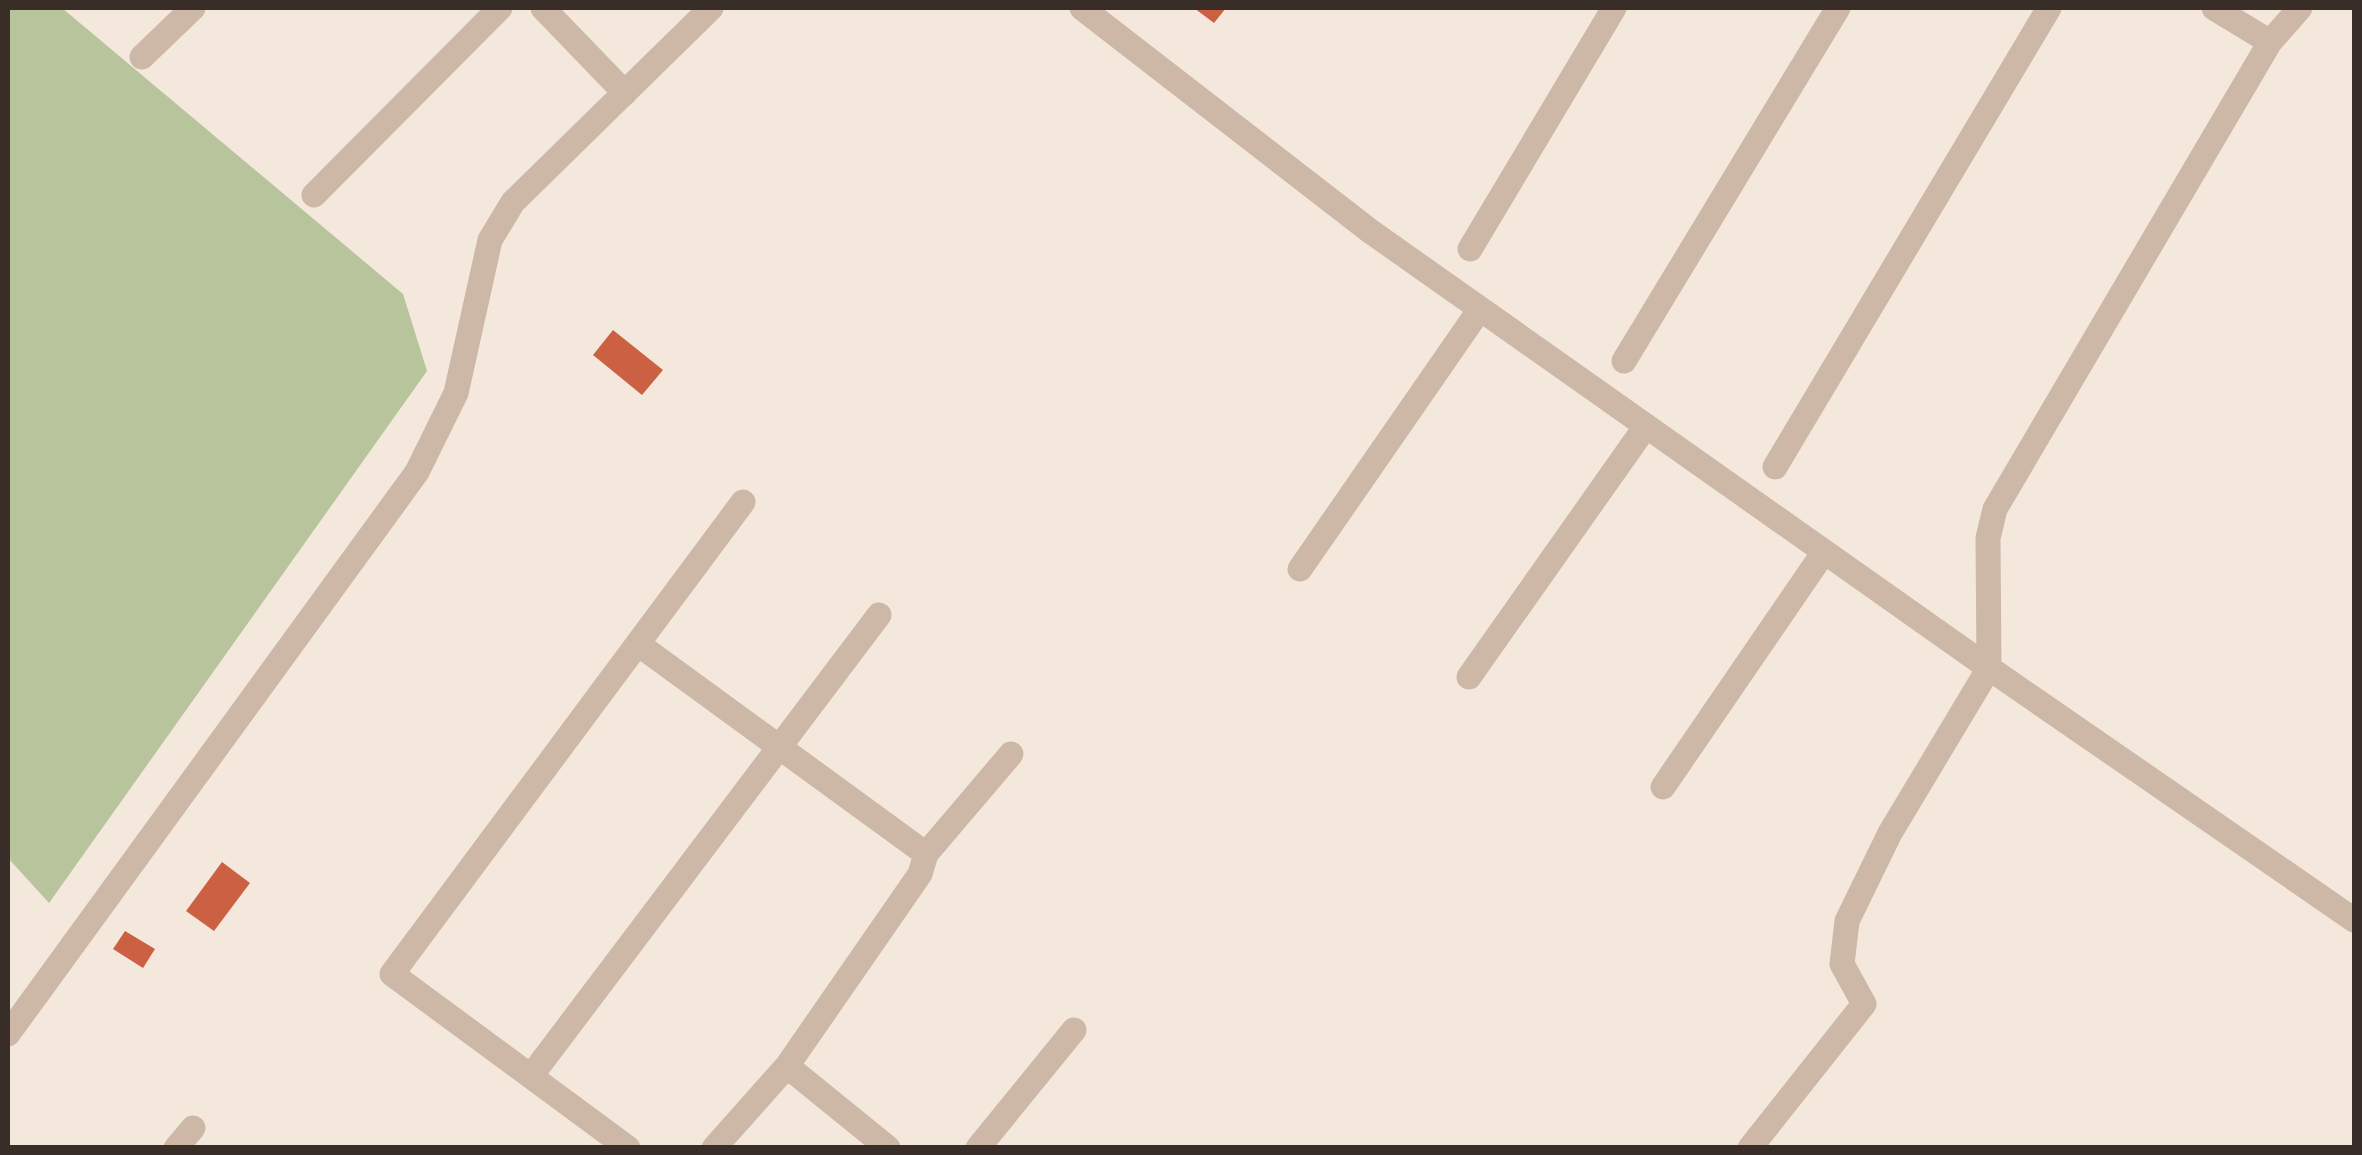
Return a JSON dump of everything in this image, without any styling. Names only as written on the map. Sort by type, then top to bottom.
[{"type":"street","points":[[142,57],[193,8]]},
{"type":"street","points":[[314,195],[500,8]]},
{"type":"street","points":[[543,8],[625,93]]},
{"type":"street","points":[[8,1034],[417,472],[456,393],[490,240],[513,202],[711,8]]},
{"type":"street","points":[[1082,8],[1370,231],[1988,668],[2354,920]]},
{"type":"street","points":[[1470,249],[1614,8]]},
{"type":"street","points":[[1624,361],[1838,8]]},
{"type":"street","points":[[1775,467],[2049,8]]},
{"type":"street","points":[[2214,8],[2270,42]]},
{"type":"street","points":[[1750,1148],[1864,1004],[1842,964],[1847,920],[1890,833],[1988,668],[1988,538],[1995,509],[2270,42],[2300,8]]},
{"type":"street","points":[[1300,569],[1480,309]]},
{"type":"street","points":[[1469,677],[1646,426]]},
{"type":"street","points":[[628,1148],[392,974],[743,502]]},
{"type":"street","points":[[1662,787],[1824,552]]},
{"type":"street","points":[[531,1076],[879,615]]},
{"type":"street","points":[[638,644],[926,854]]},
{"type":"street","points":[[714,1148],[787,1066],[920,874],[926,854],[1011,754]]},
{"type":"street","points":[[978,1148],[1074,1030]]},
{"type":"street","points":[[787,1066],[888,1148]]},
{"type":"street","points":[[176,1148],[193,1128]]},
{"type":"green space","points":[[8,8],[62,8],[403,294],[427,371],[49,903],[8,858]]},
{"type":"building","points":[[1194,8],[1226,8],[1214,23]]},
{"type":"building","points":[[613,330],[663,370],[642,395],[593,355]]},
{"type":"building","points":[[222,862],[250,883],[214,931],[186,911]]},
{"type":"building","points":[[125,931],[155,949],[143,968],[113,949]]}]
